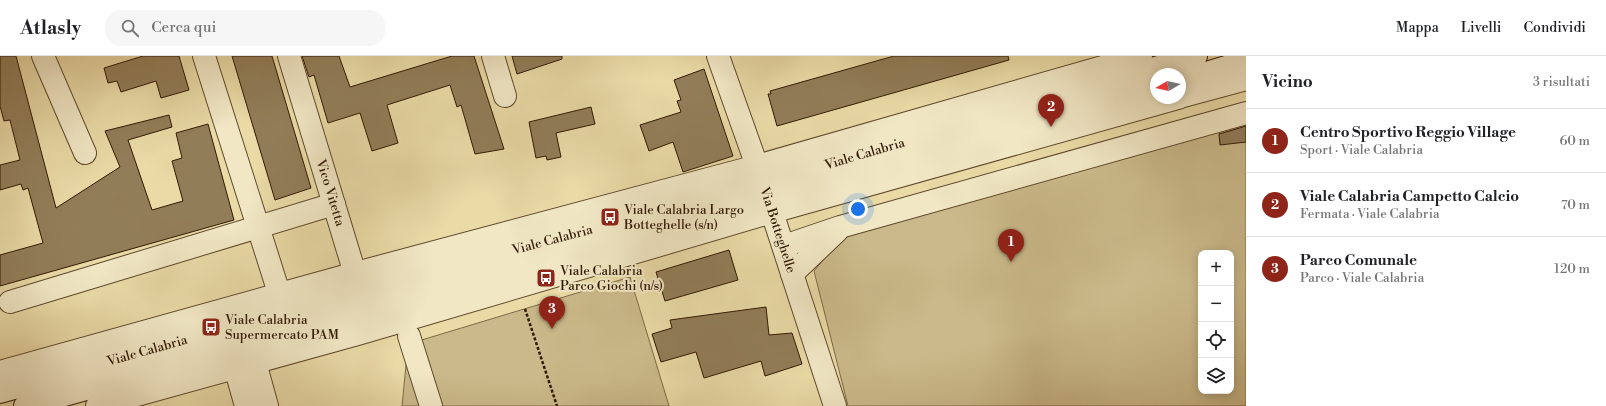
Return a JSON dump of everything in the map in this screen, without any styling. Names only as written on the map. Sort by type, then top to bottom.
[{"type":"street","points":[[43,56],[85,153]]},
{"type":"street","points":[[204,56],[279,293]]},
{"type":"street","name":"Vico Vitetta","points":[[289,56],[364,301]]},
{"type":"street","points":[[493,56],[506,96]]},
{"type":"street","name":"Via Botteghelle","points":[[718,56],[784,246],[835,406]]},
{"type":"street","name":"Viale Calabria","points":[[765,191],[1141,56]]},
{"type":"street","name":"Viale Calabria","points":[[97,406],[364,301],[765,191],[1196,56]]},
{"type":"street","points":[[1186,79],[1246,61]]},
{"type":"street","name":"Viale Calabria","points":[[1186,96],[1246,79]]},
{"type":"street","name":"Viale Calabria","points":[[25,406],[239,350],[364,301],[765,191],[1150,90]]},
{"type":"street","name":"Viale Calabria","points":[[765,191],[1152,104]]},
{"type":"street","points":[[784,246],[840,227],[1246,113]]},
{"type":"street","points":[[10,302],[334,204]]},
{"type":"street","points":[[792,274],[840,227]]},
{"type":"street","name":"Viale Calabria","points":[[0,372],[279,293],[364,301]]},
{"type":"street","points":[[409,336],[431,406]]},
{"type":"street","points":[[239,350],[246,406]]},
{"type":"street","points":[[239,350],[267,406]]},
{"type":"street","name":"Viale Calabria","points":[[0,392],[239,350]]},
{"type":"street","points":[[0,396],[3,406]]},
{"type":"path","points":[[525,309],[557,406]]},
{"type":"shaded area","points":[[1246,118],[1246,406],[848,406],[814,271],[850,228]]},
{"type":"shaded area","points":[[630,277],[669,406],[434,406],[415,342]]},
{"type":"shaded area","points":[[408,345],[427,406],[402,406]]},
{"type":"building","points":[[0,56],[16,56],[56,208],[120,167],[105,131],[169,115],[172,127],[128,140],[152,210],[183,201],[172,161],[182,158],[176,133],[208,124],[234,220],[0,286],[0,255],[43,243],[28,188],[23,190],[21,184],[0,190],[0,165],[20,160],[10,120],[4,121],[0,106]]},
{"type":"building","points":[[143,56],[179,56],[189,90],[161,98],[156,81],[121,92],[117,81],[108,83],[104,68]]},
{"type":"building","points":[[232,56],[272,56],[311,188],[275,200]]},
{"type":"building","points":[[302,56],[339,56],[350,87],[452,56],[474,56],[504,149],[475,154],[461,105],[457,107],[450,85],[387,105],[398,143],[372,151],[360,113],[328,123],[314,75],[309,77]]},
{"type":"building","points":[[512,56],[562,56],[562,59],[517,74]]},
{"type":"building","points":[[894,56],[1008,56],[1009,60],[777,126],[768,94],[771,94],[770,91]]},
{"type":"building","points":[[704,69],[733,156],[683,172],[673,142],[649,151],[640,125],[681,112],[677,101],[681,100],[674,80]]},
{"type":"building","points":[[591,107],[595,124],[556,133],[561,157],[547,160],[546,156],[536,158],[529,122]]},
{"type":"building","points":[[1246,126],[1246,142],[1220,145],[1219,134]]},
{"type":"building","points":[[729,250],[738,280],[665,301],[656,272]]},
{"type":"building","points":[[766,307],[769,335],[792,333],[802,364],[765,376],[761,361],[704,378],[696,352],[661,362],[652,334],[672,328],[670,320]]},
{"type":"place","name":"Viale Calabria Campetto Calcio","points":[[1051,127]]},
{"type":"place","name":"Viale Calabria Largo Botteghelle (s/n)","points":[[610,217]]},
{"type":"place","name":"Centro Sportivo Reggio Village","points":[[1011,262]]},
{"type":"place","name":"Viale Calabria Parco Giochi (n/s)","points":[[546,278]]},
{"type":"place","name":"Viale Calabria Supermercato PAM","points":[[211,327]]},
{"type":"place","name":"Parco Comunale","points":[[552,329]]}]
